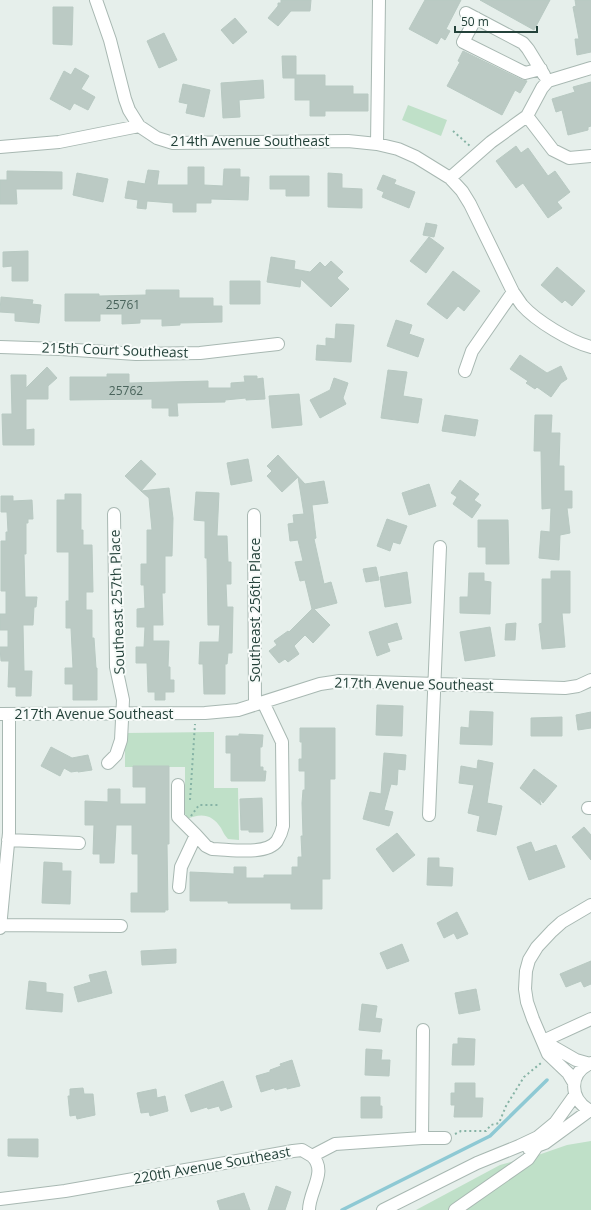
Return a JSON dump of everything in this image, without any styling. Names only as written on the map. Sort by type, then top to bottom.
[{"type":"street","points":[[0,147],[58,142],[139,126],[129,110],[125,100],[110,40],[96,0]]},
{"type":"street","points":[[377,144],[379,0]]},
{"type":"street","points":[[541,69],[525,73],[463,42],[471,16],[523,43],[528,49],[541,69],[548,81]]},
{"type":"street","points":[[450,178],[490,142],[527,116],[542,88],[548,81],[591,68]]},
{"type":"street","points":[[527,116],[553,150],[569,158],[591,156]]},
{"type":"street","name":"214th Avenue Southeast","points":[[139,126],[157,138],[173,143],[348,141],[377,144],[398,149],[416,157],[450,178],[462,191],[470,204],[513,292],[522,305],[536,317],[567,338],[583,346],[591,348]]},
{"type":"street","points":[[465,371],[472,351],[513,292]]},
{"type":"street","name":"215th Court Southeast","points":[[0,347],[136,354],[200,353],[278,344]]},
{"type":"street","name":"Southeast 257th Place","points":[[108,763],[116,755],[121,740],[121,714],[123,700],[116,667],[114,514]]},
{"type":"street","name":"Southeast 256th Place","points":[[196,835],[206,846],[212,849],[260,850],[269,847],[276,842],[283,826],[282,742],[279,734],[259,703],[254,515]]},
{"type":"street","points":[[429,815],[440,547]]},
{"type":"street","name":"217th Avenue Southeast","points":[[5,714],[196,713],[238,710],[320,684],[340,681],[565,688],[578,686],[591,680]]},
{"type":"street","points":[[5,714],[8,840],[0,927],[121,926]]},
{"type":"street","points":[[178,785],[178,817],[196,835],[180,867],[179,887]]},
{"type":"street","points":[[8,840],[79,843]]},
{"type":"street","points":[[499,1155],[529,1149],[545,1143],[591,1111],[579,1102],[568,1073],[548,1054],[533,1019],[527,1002],[525,989],[526,971],[529,960],[537,948],[562,922],[591,905]]},
{"type":"street","points":[[543,1041],[591,1019]]},
{"type":"street","points":[[422,1138],[423,1030]]},
{"type":"street","points":[[543,1041],[576,1060],[591,1064]]},
{"type":"street","points":[[384,1210],[478,1163],[538,1137],[555,1123],[575,1089],[578,1074],[581,1070],[591,1064]]},
{"type":"street","name":"220th Avenue Southeast","points":[[0,1199],[65,1191],[293,1151],[302,1150],[312,1156],[335,1144],[422,1138],[445,1138]]},
{"type":"street","points":[[455,1210],[528,1159],[537,1146]]},
{"type":"street","points":[[310,1210],[311,1198],[318,1178],[319,1167],[318,1161],[312,1156]]},
{"type":"path","points":[[454,131],[478,153]]},
{"type":"path","points":[[190,804],[196,713]]},
{"type":"path","points":[[190,810],[190,817],[199,805],[218,804]]},
{"type":"path","points":[[445,1138],[461,1131],[486,1130],[491,1125],[499,1123],[506,1106],[524,1077],[542,1063]]},
{"type":"green space","points":[[408,105],[447,120],[441,136],[402,120]]},
{"type":"green space","points":[[214,732],[214,788],[238,788],[239,840],[228,839],[218,823],[210,817],[197,816],[187,819],[185,814],[185,767],[125,767],[125,733]]},
{"type":"green space","points":[[591,1141],[591,1210],[416,1210],[500,1165],[567,1145]]},
{"type":"building","points":[[281,0],[311,0],[310,11],[291,11],[278,26],[268,18],[278,6],[278,3],[281,3]]},
{"type":"building","points":[[425,0],[461,0],[446,29],[450,31],[445,40],[441,37],[437,44],[409,29]]},
{"type":"building","points":[[480,0],[550,0],[534,30]]},
{"type":"building","points":[[575,0],[591,0],[591,52],[577,55],[575,39],[579,39],[573,7],[576,6]]},
{"type":"building","points":[[53,7],[73,7],[72,45],[53,44]]},
{"type":"building","points":[[235,18],[247,32],[233,44],[221,30]]},
{"type":"building","points":[[164,33],[177,60],[159,68],[147,41]]},
{"type":"building","points":[[463,51],[522,80],[527,81],[520,93],[515,90],[502,115],[447,86],[460,62],[458,61]]},
{"type":"building","points":[[282,56],[296,56],[296,75],[325,75],[325,86],[353,86],[353,94],[368,94],[368,111],[325,111],[325,116],[310,116],[310,100],[295,100],[295,78],[283,78]]},
{"type":"building","points":[[75,68],[89,76],[81,89],[95,97],[88,110],[74,103],[70,110],[50,99],[64,71],[71,75]]},
{"type":"building","points":[[263,80],[264,98],[239,100],[240,117],[223,118],[221,83]]},
{"type":"building","points":[[591,82],[591,126],[588,127],[588,130],[568,135],[562,110],[556,112],[552,99],[575,92],[573,87]]},
{"type":"building","points":[[183,84],[210,90],[204,117],[186,113],[188,104],[179,102]]},
{"type":"building","points":[[516,146],[521,153],[528,148],[548,176],[555,171],[570,192],[557,202],[562,208],[548,218],[523,183],[516,188],[496,161]]},
{"type":"building","points":[[188,167],[204,167],[204,185],[223,186],[224,169],[240,169],[240,177],[249,177],[248,200],[211,199],[211,203],[196,203],[196,212],[173,212],[173,203],[147,201],[146,209],[137,208],[138,200],[125,198],[128,181],[145,184],[148,170],[159,171],[157,185],[188,185]]},
{"type":"building","points":[[7,171],[62,172],[62,189],[16,189],[17,204],[0,204],[0,180],[7,180]]},
{"type":"building","points":[[77,173],[108,179],[103,202],[73,195]]},
{"type":"building","points":[[328,173],[342,174],[342,188],[362,189],[362,208],[328,207]]},
{"type":"building","points":[[383,175],[396,180],[394,184],[415,192],[409,208],[382,197],[384,192],[377,189]]},
{"type":"building","points":[[270,176],[309,176],[309,196],[286,196],[286,189],[270,189]]},
{"type":"building","points":[[426,223],[437,225],[434,237],[423,235]]},
{"type":"building","points":[[429,237],[444,248],[426,273],[410,261]]},
{"type":"building","points":[[28,251],[28,281],[12,281],[12,266],[3,267],[3,252]]},
{"type":"building","points":[[271,257],[295,261],[294,269],[310,272],[320,262],[325,267],[331,261],[343,272],[337,278],[349,289],[331,307],[301,279],[300,287],[267,282]]},
{"type":"building","points":[[557,267],[585,291],[572,306],[565,300],[562,303],[541,285]]},
{"type":"building","points":[[453,271],[480,291],[464,311],[458,306],[447,319],[427,304]]},
{"type":"building","points":[[230,281],[260,281],[260,304],[230,304]]},
{"type":"building","points":[[146,290],[179,290],[179,298],[213,298],[213,306],[222,306],[222,322],[180,323],[180,325],[162,326],[162,319],[140,319],[140,323],[122,324],[122,314],[100,314],[100,321],[65,321],[65,294],[99,294],[99,296],[146,295]]},
{"type":"building","points":[[1,297],[33,300],[32,304],[41,305],[39,323],[15,321],[15,313],[0,312]]},
{"type":"building","points":[[396,320],[412,325],[409,334],[424,339],[418,357],[387,346]]},
{"type":"building","points":[[336,324],[354,325],[351,362],[316,360],[317,345],[326,346],[326,338],[335,339]]},
{"type":"building","points":[[520,355],[547,373],[561,366],[567,379],[561,383],[551,397],[537,387],[535,389],[526,383],[528,381],[510,369]]},
{"type":"building","points":[[47,367],[57,378],[48,386],[48,399],[26,399],[26,430],[34,429],[34,445],[3,445],[2,414],[12,414],[11,375],[26,375],[26,388]]},
{"type":"building","points":[[388,370],[407,372],[403,396],[422,399],[418,423],[381,418]]},
{"type":"building","points":[[107,374],[129,374],[129,383],[208,381],[208,388],[231,388],[231,383],[245,382],[244,376],[257,376],[257,379],[263,378],[265,399],[246,400],[246,398],[225,400],[225,402],[177,403],[178,416],[169,416],[169,408],[152,408],[152,399],[70,400],[70,377],[107,377]]},
{"type":"building","points":[[334,378],[348,383],[343,398],[346,404],[320,418],[310,400],[330,390]]},
{"type":"building","points":[[299,394],[302,425],[272,428],[269,396]]},
{"type":"building","points":[[445,415],[478,420],[475,436],[442,431]]},
{"type":"building","points":[[535,415],[552,415],[551,433],[560,433],[559,466],[564,466],[564,491],[572,491],[572,508],[567,508],[570,533],[560,535],[559,560],[539,558],[541,531],[550,532],[551,508],[542,509],[541,451],[534,451]]},
{"type":"building","points":[[278,455],[305,484],[324,481],[328,503],[312,505],[316,538],[314,539],[324,584],[331,582],[337,603],[314,609],[330,625],[313,643],[305,635],[294,646],[299,654],[288,662],[285,659],[279,663],[269,651],[277,645],[274,641],[288,631],[289,632],[312,609],[305,580],[300,581],[295,562],[303,561],[298,540],[290,541],[288,524],[294,523],[293,515],[304,514],[298,477],[282,492],[267,476],[272,471],[267,466]]},
{"type":"building","points":[[248,459],[252,481],[231,485],[227,463]]},
{"type":"building","points":[[141,460],[156,474],[141,491],[125,476]]},
{"type":"building","points":[[460,480],[479,494],[474,500],[481,505],[472,518],[453,504],[457,497],[451,493]]},
{"type":"building","points":[[429,484],[436,506],[409,515],[402,493]]},
{"type":"building","points":[[169,488],[173,518],[172,556],[165,556],[165,593],[162,593],[163,625],[153,625],[153,641],[169,641],[168,667],[170,667],[170,680],[174,680],[174,692],[165,692],[165,700],[155,700],[155,692],[148,692],[147,663],[136,663],[136,647],[144,647],[145,627],[137,627],[137,609],[145,608],[144,585],[141,585],[141,564],[147,564],[147,530],[152,530],[149,498],[141,491]]},
{"type":"building","points":[[196,492],[219,493],[217,536],[227,536],[228,562],[231,562],[231,584],[226,584],[227,607],[233,607],[232,653],[228,653],[227,664],[225,664],[225,694],[204,694],[203,664],[199,664],[200,642],[219,642],[220,625],[208,625],[205,521],[194,520]]},
{"type":"building","points":[[65,494],[81,494],[81,530],[83,530],[83,545],[92,545],[93,592],[86,592],[86,610],[92,610],[92,638],[94,638],[97,668],[97,700],[73,700],[73,684],[65,684],[65,668],[73,668],[71,628],[66,628],[66,601],[69,601],[69,552],[57,552],[57,500],[65,500]]},
{"type":"building","points":[[1,496],[13,496],[13,501],[32,500],[33,519],[28,519],[28,523],[26,523],[26,554],[24,554],[25,597],[37,597],[36,607],[34,607],[33,625],[23,625],[24,671],[32,671],[31,696],[16,696],[16,687],[8,687],[9,661],[1,661],[0,647],[8,647],[8,630],[0,630],[0,614],[6,614],[6,591],[1,591],[1,541],[6,541],[6,532],[8,532],[7,512],[1,512]]},
{"type":"building","points":[[387,519],[407,526],[400,544],[393,542],[390,551],[377,546]]},
{"type":"building","points":[[478,520],[508,520],[509,564],[486,564],[486,547],[478,547]]},
{"type":"building","points":[[376,567],[379,580],[366,582],[363,569]]},
{"type":"building","points":[[551,571],[570,571],[570,613],[562,613],[565,647],[542,649],[539,624],[542,623],[542,579],[551,579]]},
{"type":"building","points":[[407,572],[411,603],[385,607],[380,577]]},
{"type":"building","points":[[469,573],[484,573],[484,581],[491,582],[490,614],[460,613],[460,597],[468,597]]},
{"type":"building","points":[[397,623],[402,639],[387,643],[390,651],[377,656],[369,632]]},
{"type":"building","points":[[516,623],[515,640],[505,640],[506,624]]},
{"type":"building","points":[[490,627],[495,656],[465,661],[460,632]]},
{"type":"building","points":[[377,705],[403,706],[402,736],[376,735]]},
{"type":"building","points":[[470,711],[493,712],[492,745],[460,744],[461,727],[469,728]]},
{"type":"building","points":[[591,712],[591,728],[578,730],[576,715]]},
{"type":"building","points":[[562,717],[562,736],[531,736],[531,718]]},
{"type":"building","points":[[300,728],[335,728],[335,779],[330,779],[330,879],[322,879],[322,909],[291,909],[291,903],[228,903],[228,901],[190,901],[190,872],[234,874],[234,867],[246,867],[246,878],[264,878],[264,875],[292,875],[292,867],[298,867],[298,857],[302,857],[302,803],[303,790],[305,790],[305,771],[299,771],[299,759],[302,759]]},
{"type":"building","points":[[239,734],[263,735],[262,747],[260,747],[260,767],[263,767],[263,771],[266,771],[265,781],[231,781],[231,753],[226,753],[226,736],[239,736]]},
{"type":"building","points":[[51,747],[72,758],[88,755],[92,770],[71,772],[64,768],[60,776],[41,766]]},
{"type":"building","points":[[384,753],[406,755],[405,770],[398,769],[397,785],[391,784],[384,810],[393,812],[389,826],[363,819],[370,792],[381,794]]},
{"type":"building","points":[[478,760],[493,763],[487,803],[502,806],[496,835],[477,831],[480,816],[468,813],[474,785],[459,783],[461,766],[477,769]]},
{"type":"building","points":[[133,766],[169,766],[169,844],[167,844],[168,910],[165,910],[165,912],[131,912],[131,893],[138,893],[138,854],[132,854],[132,825],[116,825],[114,863],[100,863],[100,854],[93,854],[94,825],[85,825],[85,801],[108,802],[108,789],[120,789],[120,804],[146,804],[146,787],[133,787]]},
{"type":"building","points":[[534,769],[557,786],[543,803],[539,798],[541,805],[520,788]]},
{"type":"building","points":[[262,798],[263,832],[249,832],[249,830],[241,830],[240,799]]},
{"type":"building","points":[[584,827],[591,835],[591,860],[572,837]]},
{"type":"building","points":[[397,833],[415,855],[393,872],[376,849]]},
{"type":"building","points":[[531,842],[535,852],[556,845],[565,867],[529,880],[517,847]]},
{"type":"building","points":[[428,858],[439,858],[439,867],[453,868],[452,886],[427,885]]},
{"type":"building","points":[[44,862],[62,863],[62,871],[71,871],[70,904],[42,903]]},
{"type":"building","points":[[457,912],[468,934],[457,939],[454,933],[444,938],[437,923]]},
{"type":"building","points":[[402,944],[409,961],[387,969],[380,953]]},
{"type":"building","points":[[176,949],[176,963],[142,965],[141,951]]},
{"type":"building","points":[[591,961],[591,984],[584,987],[581,981],[566,987],[560,974]]},
{"type":"building","points":[[106,971],[112,993],[78,1002],[74,987],[91,982],[89,975]]},
{"type":"building","points":[[29,981],[46,983],[46,992],[63,994],[62,1012],[26,1009]]},
{"type":"building","points":[[476,989],[480,1010],[459,1014],[455,993]]},
{"type":"building","points":[[362,1004],[377,1006],[375,1018],[382,1019],[380,1032],[359,1030]]},
{"type":"building","points":[[458,1038],[475,1039],[474,1065],[452,1065],[453,1044],[458,1044]]},
{"type":"building","points":[[366,1049],[382,1050],[381,1060],[390,1060],[389,1076],[365,1075]]},
{"type":"building","points":[[292,1060],[300,1086],[275,1090],[274,1088],[261,1092],[256,1076],[270,1072],[270,1070],[281,1066],[280,1064]]},
{"type":"building","points":[[223,1081],[232,1107],[221,1111],[219,1106],[208,1109],[207,1107],[191,1112],[185,1095]]},
{"type":"building","points":[[455,1083],[475,1083],[475,1098],[483,1098],[482,1117],[454,1117],[455,1105],[451,1105],[451,1093],[455,1093]]},
{"type":"building","points":[[83,1088],[84,1094],[93,1094],[95,1115],[77,1119],[76,1115],[70,1116],[68,1096],[70,1096],[70,1089]]},
{"type":"building","points":[[156,1089],[157,1098],[165,1096],[168,1111],[150,1116],[149,1112],[141,1113],[137,1093]]},
{"type":"building","points":[[361,1097],[380,1097],[382,1118],[361,1118]]},
{"type":"building","points":[[8,1139],[38,1139],[38,1157],[8,1156]]},
{"type":"building","points":[[276,1186],[291,1192],[285,1210],[268,1210]]},
{"type":"building","points":[[244,1193],[250,1210],[220,1210],[217,1201]]},
{"type":"waterway","points":[[342,1210],[490,1136],[547,1080]]}]
